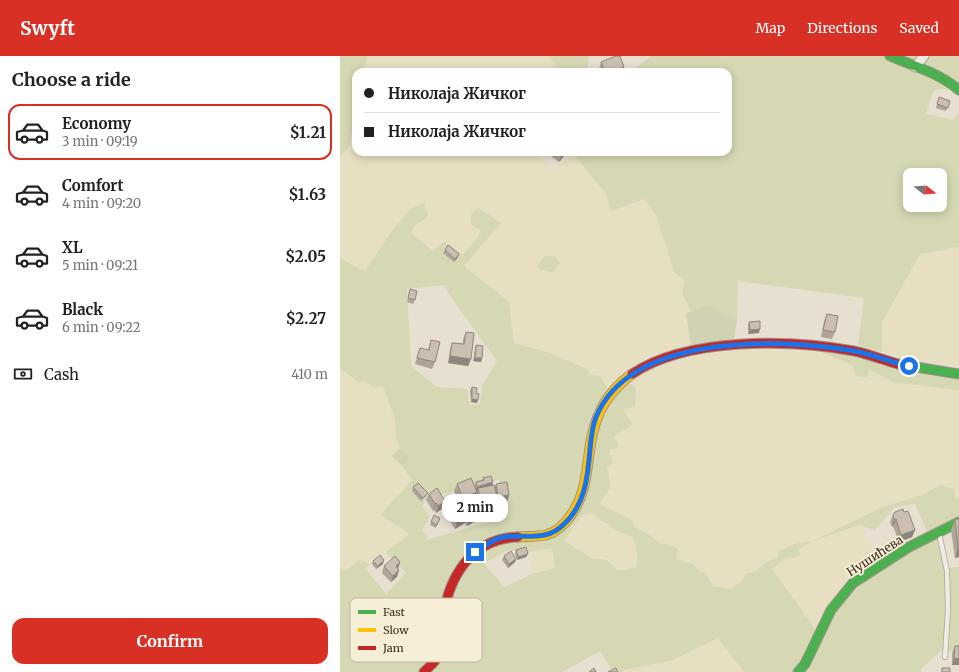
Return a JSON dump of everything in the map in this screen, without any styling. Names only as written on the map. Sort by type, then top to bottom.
[{"type":"street","points":[[890,56],[954,85],[959,90]]},
{"type":"street","points":[[915,67],[924,56]]},
{"type":"street","points":[[448,598],[456,577],[462,567],[475,552],[483,546],[504,538],[539,537],[551,534],[564,525],[574,513],[582,496],[587,479],[592,434],[597,416],[605,401],[616,388],[642,367],[673,356],[716,347],[750,344],[788,344],[856,351],[899,364],[959,374]]},
{"type":"street","name":"Нушићева","points":[[798,672],[805,664],[831,610],[853,583],[909,548],[959,522]]},
{"type":"street","points":[[424,672],[435,662]]},
{"type":"lane","points":[[939,532],[947,571],[948,610],[945,657]]},
{"type":"shaded area","points":[[367,56],[549,56],[557,68],[365,68]]},
{"type":"shaded area","points":[[352,132],[352,156],[538,156],[553,170],[570,156],[575,156],[605,192],[611,211],[644,199],[656,215],[674,272],[685,280],[682,294],[692,312],[686,314],[691,346],[649,357],[622,372],[608,390],[589,376],[587,369],[551,353],[514,343],[509,302],[464,266],[501,223],[471,224],[480,230],[478,237],[463,255],[434,251],[411,233],[414,225],[414,206],[373,258],[365,273],[340,258],[340,157],[349,147]]},
{"type":"shaded area","points":[[959,247],[959,367],[918,361],[882,352],[882,322],[920,254]]},
{"type":"shaded area","points":[[733,348],[819,350],[853,365],[869,369],[893,382],[959,390],[959,498],[955,499],[940,485],[922,495],[880,508],[817,540],[859,525],[882,561],[817,633],[772,569],[786,558],[793,558],[800,555],[799,549],[812,542],[778,555],[756,571],[745,574],[743,580],[731,589],[713,586],[705,572],[700,572],[693,564],[676,559],[673,546],[659,543],[651,536],[634,527],[632,520],[599,504],[611,487],[607,467],[609,450],[613,438],[619,432],[627,430],[631,418],[625,414],[623,409],[628,382],[652,366]]},
{"type":"shaded area","points":[[340,368],[359,383],[364,381],[383,386],[395,419],[396,436],[400,448],[392,456],[412,480],[380,515],[407,532],[409,535],[370,565],[359,560],[349,569],[341,570],[340,568]]},
{"type":"shaded area","points":[[592,513],[602,521],[609,524],[613,529],[633,537],[637,553],[637,567],[627,570],[617,570],[609,560],[602,557],[593,559],[564,541],[582,515]]},
{"type":"shaded area","points":[[552,548],[555,568],[532,574],[530,552]]},
{"type":"shaded area","points":[[718,638],[744,672],[624,672],[623,670],[673,660]]},
{"type":"green space","points":[[340,56],[367,56],[365,68],[352,68],[352,132],[349,147],[340,157]]},
{"type":"green space","points":[[549,56],[589,56],[587,68],[557,68]]},
{"type":"green space","points":[[651,56],[959,56],[959,83],[953,88],[934,90],[926,114],[954,120],[959,111],[959,247],[920,254],[882,322],[882,352],[858,345],[864,298],[738,281],[737,320],[707,306],[692,312],[682,294],[685,280],[674,272],[656,215],[644,199],[611,211],[605,192],[575,156],[732,156],[732,68],[637,68]]},
{"type":"green space","points":[[424,204],[428,213],[427,218],[415,225],[411,233],[433,251],[444,242],[463,255],[478,237],[480,230],[471,224],[471,214],[478,208],[501,223],[464,266],[509,302],[514,343],[550,353],[587,369],[590,375],[601,376],[608,390],[594,409],[589,421],[582,490],[595,457],[602,413],[628,382],[636,388],[635,407],[623,409],[632,424],[613,438],[619,444],[617,448],[609,450],[613,463],[607,467],[611,487],[599,504],[632,520],[634,527],[651,536],[659,543],[673,546],[678,549],[676,559],[693,564],[700,572],[705,572],[713,586],[731,589],[743,580],[745,574],[756,571],[764,564],[778,556],[778,552],[794,544],[813,541],[880,508],[922,495],[940,485],[954,489],[955,499],[959,498],[959,519],[942,534],[949,568],[959,567],[959,653],[943,649],[921,669],[921,672],[744,672],[718,638],[673,660],[623,670],[624,672],[613,672],[600,651],[562,672],[340,672],[340,568],[342,570],[349,569],[359,560],[370,565],[365,568],[386,594],[406,573],[386,552],[409,535],[407,532],[380,515],[412,480],[402,466],[410,458],[400,448],[396,436],[395,419],[383,386],[374,388],[364,381],[359,383],[340,368],[340,258],[365,272],[396,226],[415,206]],"holes":[[[444,285],[448,293],[497,361],[482,386],[480,404],[470,405],[467,389],[437,387],[411,366],[407,289]],[[499,480],[505,517],[426,540],[428,534],[422,531],[430,517],[422,506],[429,497]],[[581,492],[567,529],[513,540],[563,523]],[[915,504],[928,533],[851,581],[818,633],[772,569],[786,558],[793,558],[800,555],[799,549],[813,541],[859,525],[875,530],[895,507]],[[592,513],[602,521],[609,524],[613,529],[633,537],[637,553],[637,567],[627,570],[617,570],[606,560],[601,558],[593,559],[564,541],[582,515]],[[552,548],[555,568],[532,574],[504,587],[484,563],[509,550],[530,552]]]},
{"type":"green space","points":[[545,256],[554,256],[560,263],[553,272],[540,270],[537,266]]},
{"type":"green space","points":[[707,306],[737,320],[734,339],[691,346],[686,313]]},
{"type":"green space","points":[[819,351],[959,371],[959,390],[893,382],[869,369],[867,377],[856,376],[853,365]]},
{"type":"green space","points":[[400,448],[410,458],[402,466],[392,456]]},
{"type":"building","points":[[616,56],[620,56],[624,67],[603,68],[601,62]]},
{"type":"building","points":[[939,97],[950,101],[948,108],[937,104]]},
{"type":"building","points":[[448,245],[459,254],[455,259],[445,250]]},
{"type":"building","points":[[410,289],[417,291],[415,300],[408,298]]},
{"type":"building","points":[[827,314],[838,316],[835,332],[823,330]]},
{"type":"building","points":[[760,321],[760,329],[750,330],[749,322]]},
{"type":"building","points":[[466,332],[474,333],[471,359],[450,356],[452,343],[464,344]]},
{"type":"building","points":[[431,340],[440,342],[435,362],[417,358],[420,348],[429,350]]},
{"type":"building","points":[[476,345],[483,346],[482,358],[475,358]]},
{"type":"building","points":[[472,387],[477,388],[476,393],[479,394],[478,400],[472,399]]},
{"type":"building","points":[[491,476],[493,482],[477,487],[476,482]]},
{"type":"building","points":[[471,478],[477,492],[463,498],[457,484]]},
{"type":"building","points":[[507,482],[509,495],[498,497],[496,484]]},
{"type":"building","points":[[418,483],[428,493],[423,498],[413,487]]},
{"type":"building","points":[[494,485],[497,496],[480,499],[478,488]]},
{"type":"building","points":[[437,488],[445,501],[438,506],[429,494]]},
{"type":"building","points":[[480,505],[483,511],[469,519],[467,516],[457,522],[453,515],[463,508],[466,513]]},
{"type":"building","points":[[903,509],[904,512],[908,511],[915,530],[901,535],[896,519],[894,520],[893,515],[895,512]]},
{"type":"building","points":[[434,515],[440,518],[437,525],[431,522]]},
{"type":"building","points":[[955,519],[959,519],[959,548],[958,548]]},
{"type":"building","points":[[526,547],[528,554],[518,557],[516,550]]},
{"type":"building","points":[[511,551],[516,559],[509,564],[504,556]]},
{"type":"building","points":[[380,555],[384,560],[378,566],[373,561]]},
{"type":"building","points":[[395,556],[400,562],[396,566],[399,570],[393,576],[384,566]]},
{"type":"building","points":[[955,646],[959,646],[959,659],[954,658]]},
{"type":"building","points":[[594,668],[596,672],[589,672]]},
{"type":"building","points":[[616,668],[618,672],[608,672]]},
{"type":"building","points":[[942,668],[950,668],[950,672],[942,672]]},
{"type":"traffic: fast","points":[[890,56],[935,74],[959,90]]},
{"type":"traffic: fast","points":[[898,364],[959,374]]},
{"type":"traffic: fast","points":[[798,672],[805,664],[831,610],[853,583],[909,547],[959,522]]},
{"type":"traffic: slow","points":[[518,537],[550,534],[566,522],[571,515],[583,491],[591,441],[598,416],[612,393],[632,374]]},
{"type":"traffic: jam","points":[[632,374],[655,362],[681,353],[710,347],[740,344],[771,343],[829,347],[860,352],[898,364]]},
{"type":"traffic: jam","points":[[448,598],[454,580],[469,558],[490,543],[518,537]]},
{"type":"traffic: jam","points":[[424,672],[434,662]]},
{"type":"route","points":[[475,552],[483,546],[496,540],[513,537],[539,537],[551,534],[564,525],[574,513],[582,496],[587,479],[592,434],[597,416],[610,394],[631,374],[642,367],[664,358],[689,352],[716,347],[763,343],[856,351],[909,366]]}]
